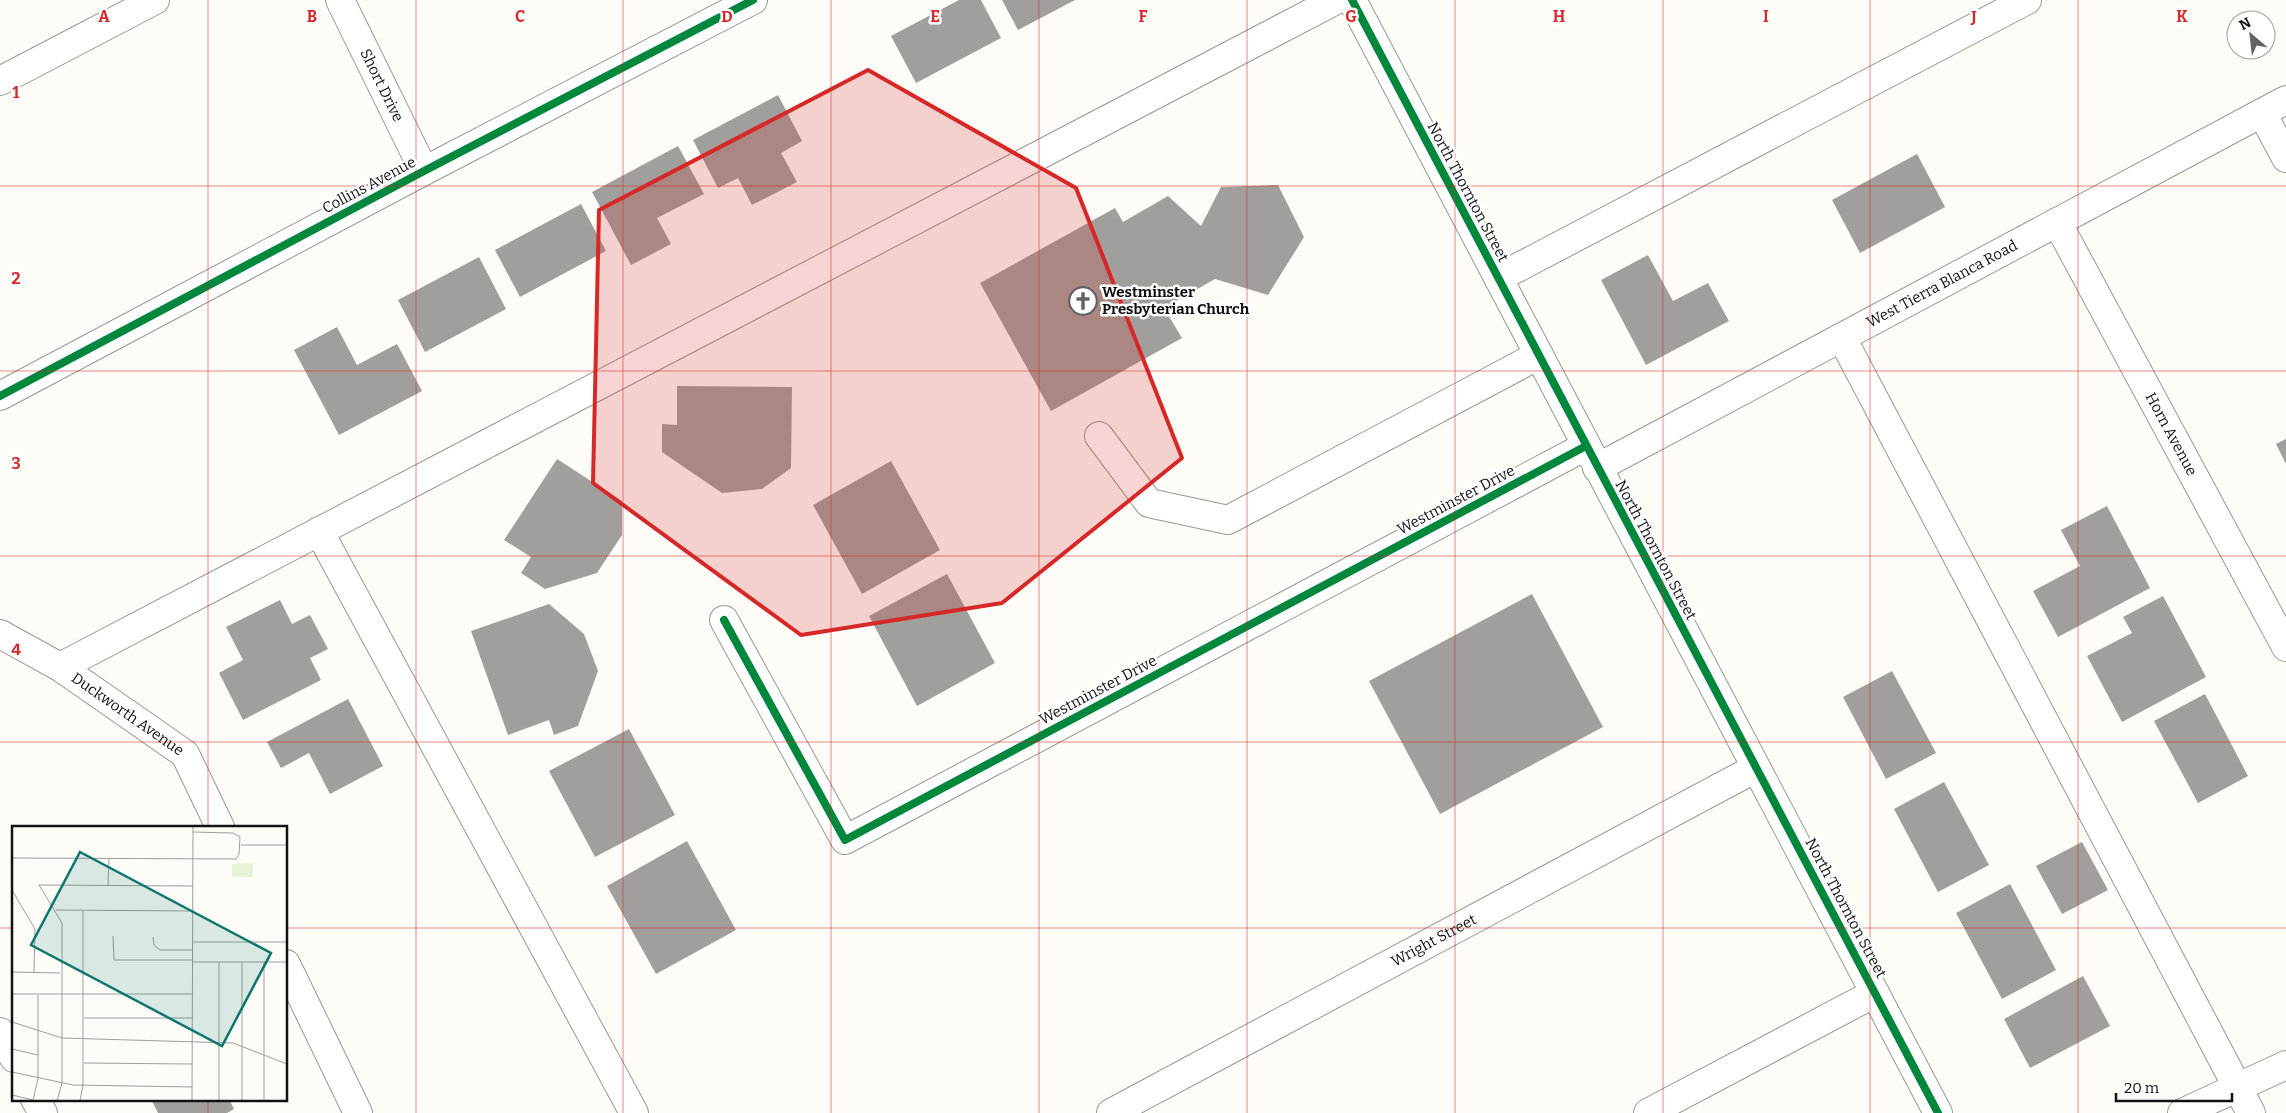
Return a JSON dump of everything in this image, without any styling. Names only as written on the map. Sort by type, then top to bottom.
[{"type":"street","points":[[0,81],[155,0]]},
{"type":"street","name":"Short Drive","points":[[340,0],[424,171]]},
{"type":"street","name":"Collins Avenue","points":[[0,396],[424,171],[753,0]]},
{"type":"street","points":[[60,667],[1336,0]]},
{"type":"street","name":"North Thornton Street","points":[[1352,0],[1938,1113]]},
{"type":"street","points":[[1498,278],[2027,0]]},
{"type":"street","name":"West Tierra Blanca Road","points":[[1592,457],[1842,338],[2286,100]]},
{"type":"street","points":[[2262,112],[2286,158]]},
{"type":"street","name":"Horn Avenue","points":[[2057,222],[2286,647]]},
{"type":"street","points":[[1842,338],[2251,1113]]},
{"type":"street","points":[[1099,436],[1149,503],[1228,520],[1539,355]]},
{"type":"street","name":"Westminster Drive","points":[[724,620],[845,840],[1592,457]]},
{"type":"street","points":[[319,531],[634,1113]]},
{"type":"street","name":"Duckworth Avenue","points":[[0,634],[60,667],[185,754],[220,826]]},
{"type":"street","name":"Wright Street","points":[[1111,1113],[1756,768]]},
{"type":"street","points":[[288,968],[358,1113]]},
{"type":"street","points":[[1648,1113],[1875,993]]},
{"type":"street","points":[[0,1032],[12,1054]]},
{"type":"street","points":[[2182,1113],[2286,1065]]},
{"type":"street","points":[[36,1100],[43,1113]]},
{"type":"highlighted area","points":[[868,70],[1076,188],[1182,458],[1002,603],[801,635],[593,483],[599,210]]},
{"type":"building","points":[[959,0],[981,0],[1001,38],[916,83],[891,36]]},
{"type":"building","points":[[1002,0],[1075,0],[1018,30]]},
{"type":"building","points":[[778,95],[802,141],[781,153],[797,182],[752,205],[738,178],[718,188],[693,140]]},
{"type":"building","points":[[678,146],[704,194],[657,218],[671,244],[631,265],[592,192]]},
{"type":"building","points":[[1917,154],[1945,207],[1860,253],[1832,200]]},
{"type":"building","name":"Westminster Presbyterian Church","points":[[1278,185],[1304,237],[1268,295],[1215,279],[1164,308],[1182,338],[1051,411],[980,283],[1115,208],[1123,222],[1168,196],[1201,226],[1221,187]]},
{"type":"building","points":[[581,204],[606,251],[520,297],[495,250]]},
{"type":"building","points":[[1648,255],[1673,301],[1708,283],[1729,321],[1646,365],[1601,280]]},
{"type":"building","points":[[479,257],[506,309],[425,352],[398,300]]},
{"type":"building","points":[[337,327],[357,365],[397,344],[422,391],[339,435],[294,350]]},
{"type":"building","points":[[677,386],[792,387],[791,468],[762,489],[722,493],[662,452],[662,424],[677,425]]},
{"type":"building","points":[[2286,439],[2286,464],[2276,444]]},
{"type":"building","points":[[557,459],[622,501],[622,535],[597,573],[545,589],[521,573],[531,557],[504,540]]},
{"type":"building","points":[[891,461],[940,550],[862,594],[813,505]]},
{"type":"building","points":[[2107,506],[2150,588],[2058,637],[2033,591],[2080,566],[2061,530]]},
{"type":"building","points":[[947,574],[995,663],[917,706],[869,616]]},
{"type":"building","points":[[1532,594],[1603,727],[1440,814],[1369,681]]},
{"type":"building","points":[[2163,596],[2206,677],[2122,722],[2087,656],[2132,633],[2123,617]]},
{"type":"building","points":[[280,600],[292,624],[310,615],[328,649],[310,658],[321,680],[243,720],[219,673],[243,660],[226,627]]},
{"type":"building","points":[[549,604],[584,634],[598,671],[578,726],[554,735],[549,720],[508,735],[471,631]]},
{"type":"building","points":[[1892,671],[1936,753],[1886,779],[1843,697]]},
{"type":"building","points":[[2205,694],[2248,776],[2198,803],[2154,721]]},
{"type":"building","points":[[348,699],[383,766],[330,794],[309,753],[281,768],[267,742]]},
{"type":"building","points":[[629,729],[675,815],[595,857],[549,771]]},
{"type":"building","points":[[1944,782],[1989,865],[1938,892],[1894,809]]},
{"type":"building","points":[[687,841],[736,930],[656,974],[607,886]]},
{"type":"building","points":[[2082,842],[2108,890],[2062,914],[2036,866]]},
{"type":"building","points":[[2010,884],[2056,970],[2002,999],[1956,913]]},
{"type":"building","points":[[2083,976],[2110,1026],[2030,1068],[2004,1019]]},
{"type":"building","points":[[152,1100],[230,1100],[234,1109],[227,1113],[158,1113]]},
{"type":"cycle path","points":[[0,396],[424,171],[753,0]]},
{"type":"cycle path","points":[[1352,0],[1938,1113]]},
{"type":"cycle path","points":[[724,620],[845,840],[1586,446]]},
{"type":"place","name":"Westminster Presbyterian Church","points":[[1083,301]]}]
